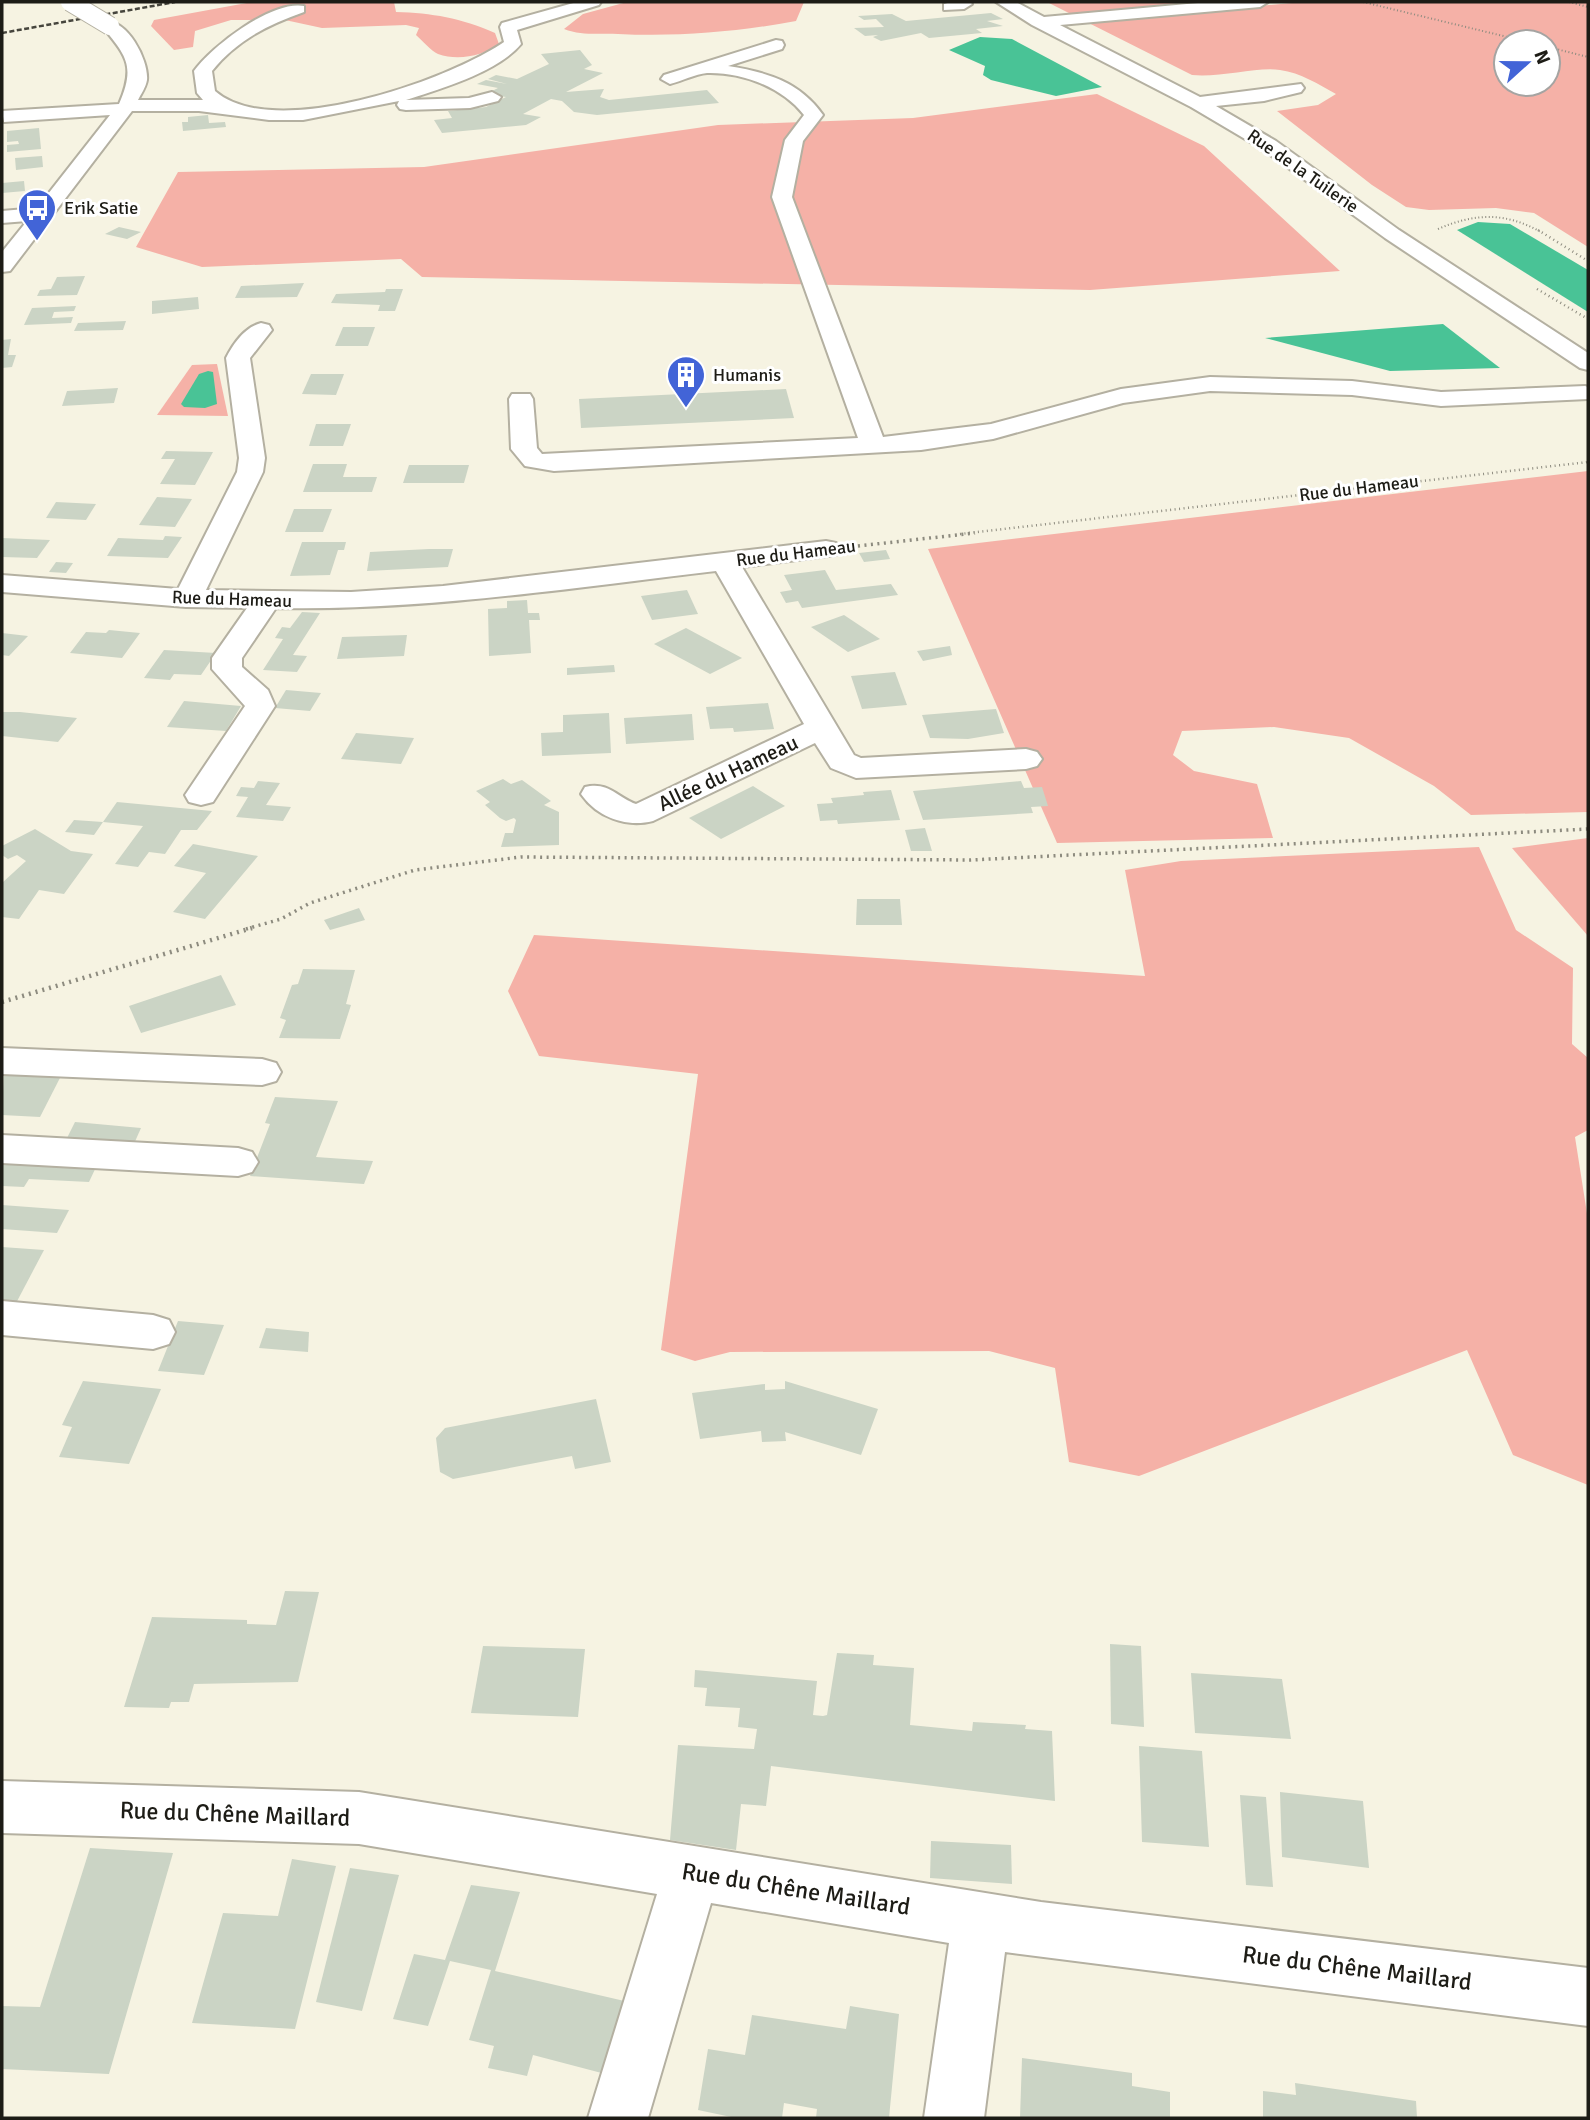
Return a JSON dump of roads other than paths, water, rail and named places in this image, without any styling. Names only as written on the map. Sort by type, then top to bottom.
[{"type":"street","points":[[2,265],[126,107],[138,79],[136,66],[120,35],[70,2]]},
{"type":"street","points":[[355,106],[462,74],[500,55],[513,44],[508,27],[593,2]]},
{"type":"street","name":"Rue de la Tuilerie","points":[[1004,2],[1197,103],[1269,145],[1392,234],[1588,363]]},
{"type":"street","points":[[1038,22],[1260,2]]},
{"type":"street","points":[[222,107],[206,93],[203,71],[220,48],[252,27],[298,9]]},
{"type":"street","points":[[670,79],[776,45]]},
{"type":"street","points":[[705,68],[768,78],[788,87],[814,115],[794,140],[782,197],[874,447]]},
{"type":"street","points":[[1197,103],[1264,96],[1295,88]]},
{"type":"street","points":[[417,89],[440,105]]},
{"type":"street","points":[[168,106],[200,99],[206,93]]},
{"type":"street","points":[[4,116],[168,106],[222,107],[275,115],[355,106],[470,103],[492,97]]},
{"type":"street","points":[[2,217],[40,219]]},
{"type":"street","points":[[2,223],[40,219]]},
{"type":"street","points":[[186,598],[196,584],[250,472],[251,448],[238,358],[242,349],[261,330]]},
{"type":"street","points":[[521,399],[524,449],[534,461],[542,463],[874,447],[993,431],[1121,396],[1210,384],[1340,387],[1441,399],[1587,388]]},
{"type":"street","name":"Rue du Hameau","points":[[2,583],[265,602],[390,599],[825,550]]},
{"type":"street","name":"Allée du Hameau","points":[[725,562],[842,761],[856,768],[1026,759]]},
{"type":"street","points":[[201,795],[260,706],[257,697],[227,669],[227,658],[265,602]]},
{"type":"street","name":"Allée du Hameau","points":[[597,794],[625,813],[641,814],[822,728]]},
{"type":"street","points":[[2,1061],[262,1072]]},
{"type":"street","points":[[2,1149],[238,1162]]},
{"type":"street","points":[[2,1318],[153,1332]]},
{"type":"street","name":"Rue du Chêne Maillard","points":[[2,1807],[359,1818],[981,1920],[1588,1997]]},
{"type":"street","points":[[618,2118],[692,1872]]},
{"type":"street","points":[[954,2118],[981,1920]]},
{"type":"railway","points":[[2,33],[175,2]]},
{"type":"place","name":"Erik Satie","points":[[37,242]]},
{"type":"place","name":"Humanis","points":[[686,409]]}]
